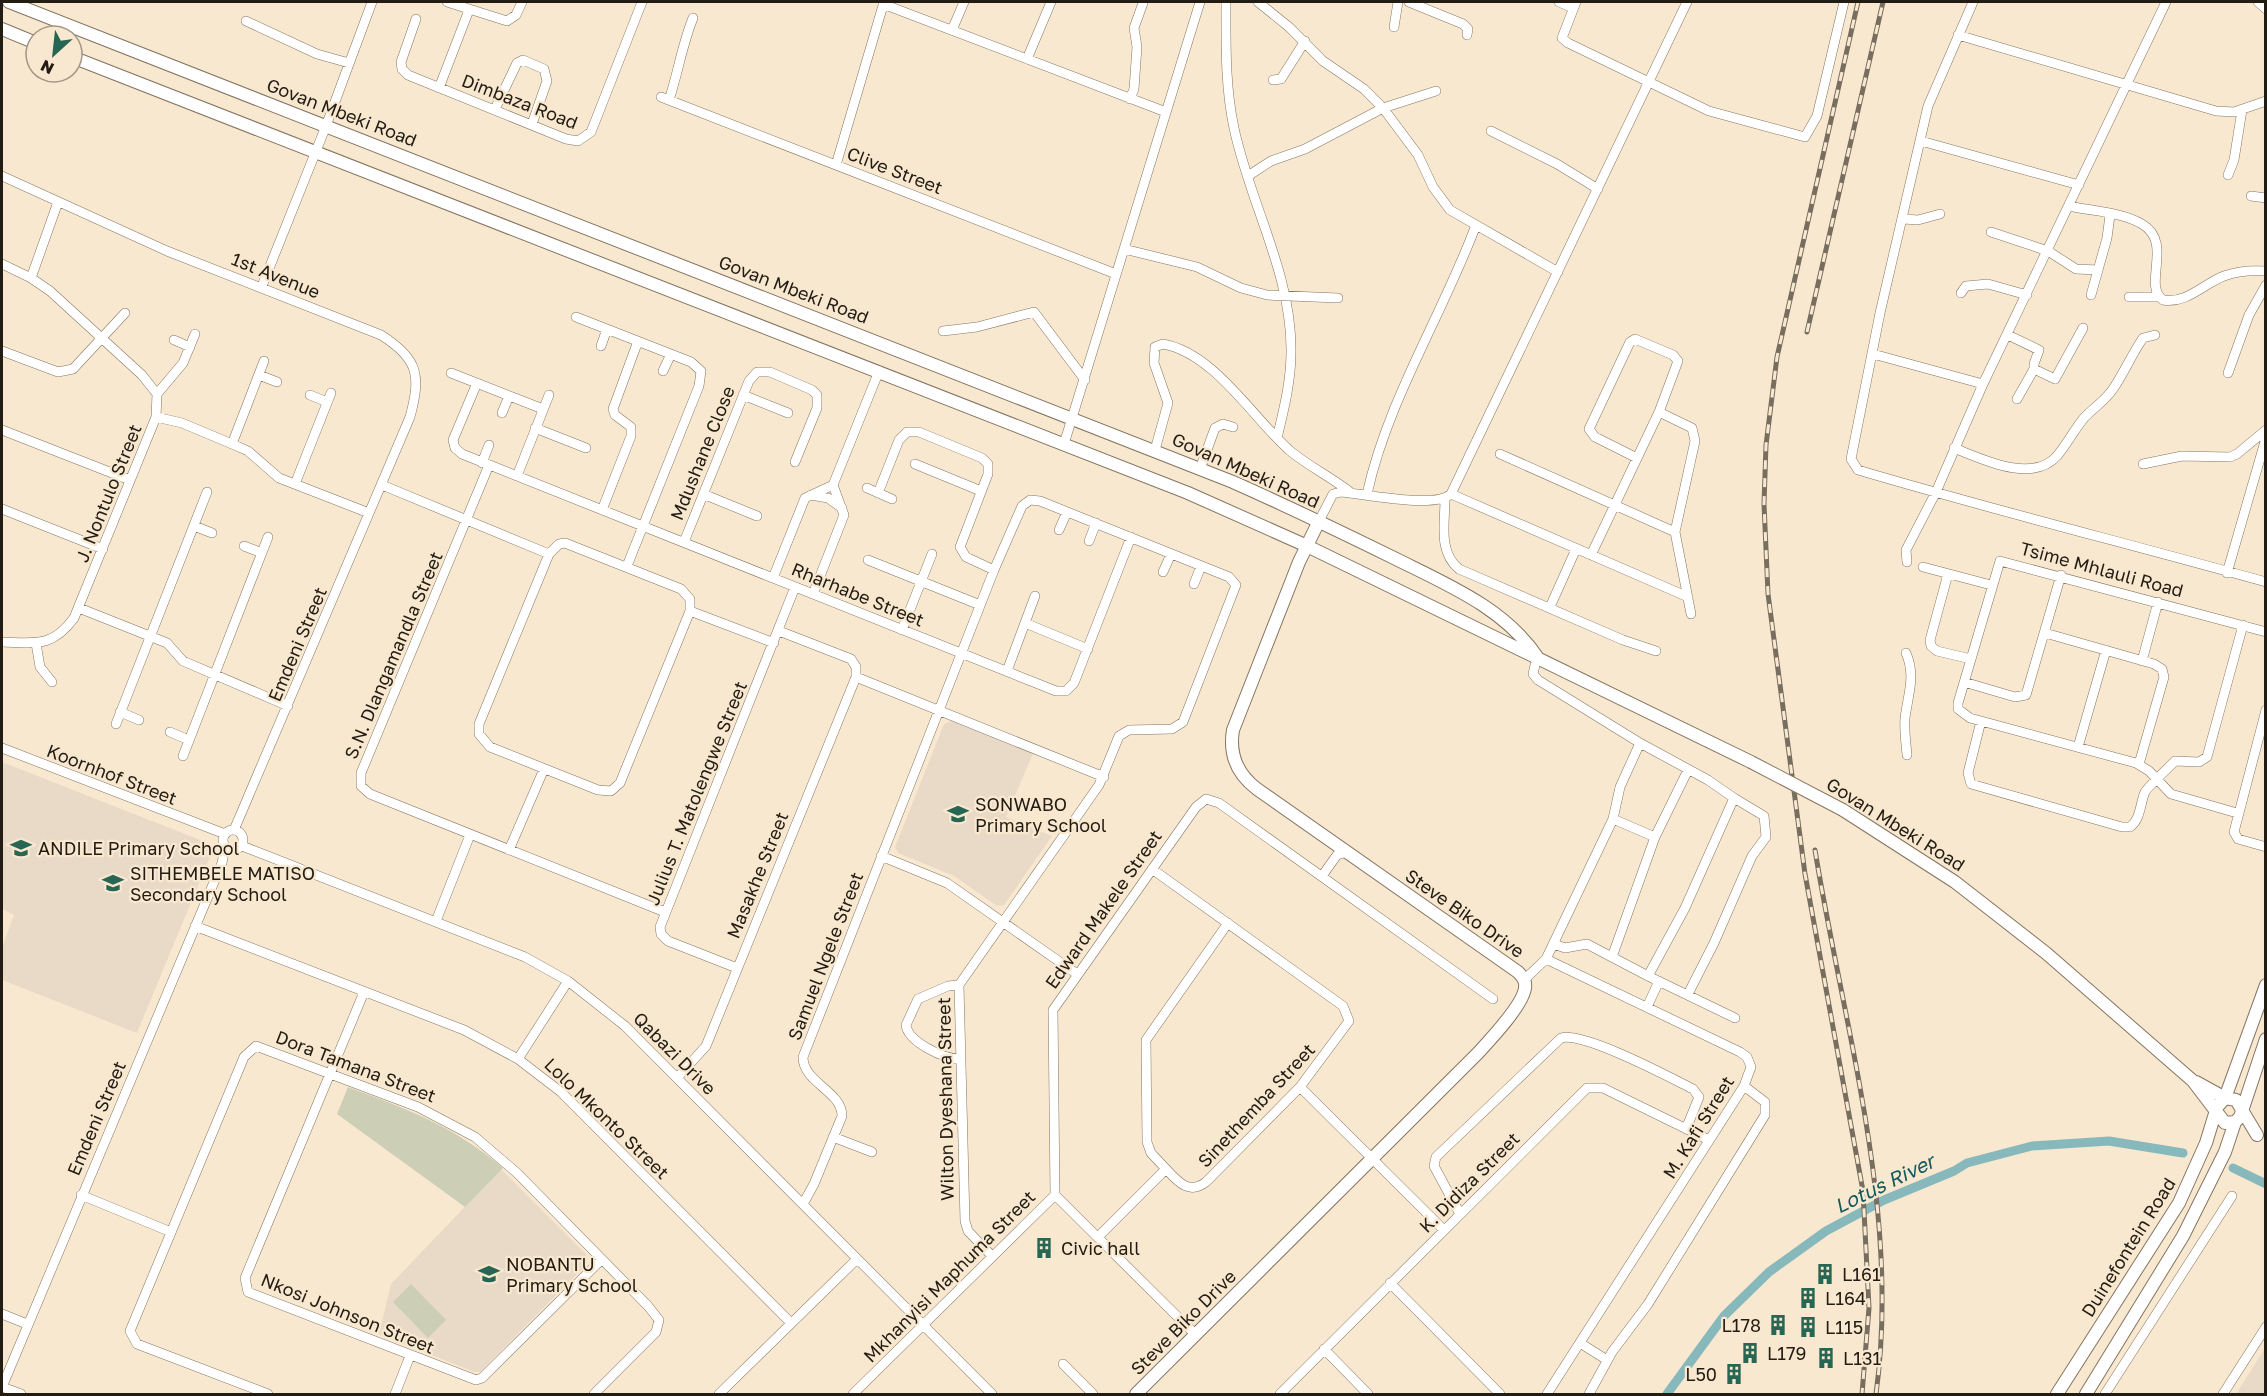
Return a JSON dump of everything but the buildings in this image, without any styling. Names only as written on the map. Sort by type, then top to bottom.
[{"type":"main road","name":"Govan Mbeki Road","points":[[9,2],[1200,469],[1319,521],[1481,602],[1528,644],[1537,662]]},
{"type":"main road","points":[[2,29],[24,38]]},
{"type":"main road","name":"Govan Mbeki Road","points":[[84,62],[1188,493],[1307,546],[1537,662],[1751,762],[1843,810],[1927,863],[1997,913],[2118,1014],[2193,1081],[2216,1111]]},
{"type":"main road","name":"Steve Biko Drive","points":[[1136,1395],[1491,1039],[1524,994],[1524,980],[1508,964],[1340,851],[1248,782],[1234,759],[1233,730],[1319,521]]},
{"type":"main road","points":[[2261,1139],[2235,1122],[2225,1123],[2216,1111],[2218,1103],[2225,1098],[2265,985]]},
{"type":"main road","points":[[2235,1122],[2242,1110],[2265,1039]]},
{"type":"main road","name":"Govan Mbeki Road","points":[[2193,1081],[2225,1098]]},
{"type":"main road","points":[[2225,1098],[2236,1100],[2261,1139]]},
{"type":"main road","name":"Duinefontein Road","points":[[2057,1395],[2169,1219],[2195,1171],[2216,1111]]},
{"type":"main road","name":"Duinefontein Road","points":[[2086,1395],[2166,1266],[2225,1152],[2235,1122]]},
{"type":"street","points":[[262,286],[316,152],[372,2]]},
{"type":"street","points":[[447,2],[507,21],[516,15],[522,2]]},
{"type":"street","name":"Dimbaza Road","points":[[416,19],[400,62],[402,69],[408,75],[572,141],[588,137],[642,2]]},
{"type":"street","points":[[952,30],[964,2]]},
{"type":"street","points":[[1027,59],[1050,2]]},
{"type":"street","points":[[1065,444],[1200,2]]},
{"type":"street","points":[[1226,2],[1225,54],[1229,98],[1236,136],[1286,297],[1291,362],[1277,438]]},
{"type":"street","points":[[1258,2],[1305,41],[1323,61],[1364,89],[1383,108],[1423,163],[1441,199],[1450,210],[1558,272]]},
{"type":"street","points":[[1394,27],[1398,2]]},
{"type":"street","points":[[1409,2],[1463,24],[1468,29],[1467,35]]},
{"type":"street","points":[[1559,2],[1575,5],[1562,38],[1720,116],[1777,128],[1805,137],[1817,116],[1844,2]]},
{"type":"street","points":[[1656,651],[1614,636],[1463,571],[1454,565],[1445,544],[1448,497],[1687,2]]},
{"type":"street","points":[[1973,2],[1930,98],[1873,354],[1851,459],[1853,465],[1858,470],[2265,582]]},
{"type":"street","points":[[1907,561],[1906,550],[1936,492],[1983,384],[2166,2]]},
{"type":"street","points":[[836,165],[883,3],[1166,112]]},
{"type":"street","points":[[1130,99],[1134,89],[1137,47],[1134,28],[1143,3]]},
{"type":"street","points":[[439,88],[469,10]]},
{"type":"street","name":"Clive Street","points":[[693,18],[681,50],[677,75],[665,99],[1116,274]]},
{"type":"street","points":[[246,21],[317,54],[349,63]]},
{"type":"street","points":[[1958,35],[2216,111],[2234,112],[2265,101]]},
{"type":"street","points":[[1273,80],[1281,78],[1305,41]]},
{"type":"street","points":[[495,109],[517,63],[523,60],[544,69],[547,81],[532,124]]},
{"type":"street","points":[[1248,176],[1271,161],[1305,149],[1383,108],[1436,91]]},
{"type":"street","points":[[2228,175],[2234,160],[2242,110]]},
{"type":"street","points":[[1491,131],[1557,164],[1598,189]]},
{"type":"street","points":[[1921,141],[2079,185]]},
{"type":"street","name":"1st Avenue","points":[[2,176],[168,251],[262,286],[381,335],[407,353],[415,372],[416,394],[410,417],[382,485]]},
{"type":"street","points":[[2251,196],[2265,198]]},
{"type":"street","points":[[31,278],[58,202]]},
{"type":"street","points":[[2069,206],[2143,224],[2152,233],[2158,246],[2156,287],[2159,297]]},
{"type":"street","points":[[1904,219],[1918,220],[1940,214]]},
{"type":"street","points":[[2091,296],[2107,238],[2110,215]]},
{"type":"street","points":[[1367,494],[1374,464],[1390,419],[1418,354],[1455,279],[1476,225]]},
{"type":"street","points":[[1991,232],[2048,251],[2076,268],[2097,270]]},
{"type":"street","points":[[1124,249],[1197,267],[1256,293],[1286,297],[1338,298]]},
{"type":"street","points":[[2,264],[31,278],[50,291],[142,375],[157,394],[183,363],[195,334]]},
{"type":"street","points":[[2129,297],[2159,297],[2172,301],[2203,289],[2223,277],[2244,271],[2265,271]]},
{"type":"street","points":[[1961,292],[1966,286],[1988,284],[2027,295]]},
{"type":"street","points":[[2228,373],[2249,315],[2265,285]]},
{"type":"street","points":[[2,351],[66,373],[74,369],[125,313]]},
{"type":"street","points":[[943,331],[977,327],[1036,313],[1085,380]]},
{"type":"street","points":[[576,317],[698,365],[701,378],[627,566]]},
{"type":"street","points":[[2034,369],[2055,379],[2083,328]]},
{"type":"street","points":[[601,346],[607,329]]},
{"type":"street","points":[[2008,335],[2039,350],[2034,369],[2017,399]]},
{"type":"street","points":[[1954,448],[1990,462],[2015,467],[2031,468],[2047,464],[2057,456],[2084,417],[2114,388],[2143,338],[2156,335]]},
{"type":"street","points":[[1591,555],[1659,412],[1678,361],[1673,355],[1635,339],[1629,342],[1589,429],[1595,437],[1637,458]]},
{"type":"street","points":[[174,340],[190,347]]},
{"type":"street","points":[[602,510],[631,436],[631,427],[615,415],[613,409],[638,341]]},
{"type":"street","points":[[1155,450],[1168,403],[1154,363],[1153,351],[1158,345],[1168,345],[1200,362],[1228,386],[1289,449],[1350,493]]},
{"type":"street","points":[[663,371],[671,354]]},
{"type":"street","points":[[1873,354],[1983,384]]},
{"type":"street","points":[[232,444],[264,361]]},
{"type":"street","name":"Mdushane Close","points":[[684,542],[743,395],[753,376],[762,370],[812,390],[817,395],[817,408],[795,462]]},
{"type":"street","points":[[813,594],[842,522],[842,508],[833,485],[879,371]]},
{"type":"street","points":[[452,374],[543,410]]},
{"type":"street","points":[[259,375],[277,382]]},
{"type":"street","name":"Rharhabe Street","points":[[477,383],[453,440],[457,452],[1056,692],[1066,691],[1074,683],[1131,537]]},
{"type":"street","name":"J. Nontulo Street","points":[[2,642],[36,644],[54,639],[68,626],[79,608],[156,417],[157,394]]},
{"type":"street","points":[[295,484],[329,397],[310,395]]},
{"type":"street","points":[[517,477],[549,395]]},
{"type":"street","points":[[743,395],[788,413]]},
{"type":"street","points":[[502,413],[509,396]]},
{"type":"street","points":[[1659,412],[1692,428],[1695,435],[1676,532],[1691,614]]},
{"type":"street","points":[[156,417],[182,423],[232,444],[254,456],[270,472],[369,513]]},
{"type":"street","points":[[1200,469],[1215,428],[1223,424],[1233,427]]},
{"type":"street","points":[[535,428],[586,448]]},
{"type":"street","points":[[2,430],[130,480]]},
{"type":"street","points":[[2143,464],[2182,456],[2230,457],[2237,454],[2265,430]]},
{"type":"street","points":[[878,493],[903,434],[913,431],[985,460],[988,474],[960,547],[966,557],[994,570]]},
{"type":"street","points":[[2227,573],[2265,438]]},
{"type":"street","points":[[485,464],[489,445]]},
{"type":"street","points":[[1500,454],[1676,532]]},
{"type":"street","name":"S.N. Dlangamandla Street","points":[[485,464],[468,520],[360,773],[361,786],[370,794],[665,912]]},
{"type":"street","points":[[915,465],[981,491]]},
{"type":"street","points":[[382,485],[549,554]]},
{"type":"street","name":"Emdeni Street","points":[[240,838],[242,815],[382,485]]},
{"type":"street","points":[[773,578],[803,501],[809,495],[833,485]]},
{"type":"street","points":[[867,488],[892,499]]},
{"type":"street","points":[[116,724],[207,492]]},
{"type":"street","points":[[703,494],[757,516]]},
{"type":"street","points":[[1319,521],[1333,494],[1367,494],[1430,501],[1448,497],[1688,597]]},
{"type":"street","points":[[809,495],[828,498],[842,508]]},
{"type":"street","name":"Samuel Ngele Street","points":[[803,1204],[814,1184],[842,1110],[810,1074],[803,1057],[980,605],[1024,503],[1030,500],[1040,501],[1066,512]]},
{"type":"street","points":[[2,509],[103,549]]},
{"type":"street","points":[[1059,530],[1066,512],[1096,523],[1201,566],[1194,584]]},
{"type":"street","points":[[1089,542],[1096,523]]},
{"type":"street","points":[[194,526],[212,533]]},
{"type":"street","points":[[183,756],[268,537]]},
{"type":"street","points":[[566,543],[681,589],[690,599],[690,611],[616,788],[605,792],[490,747],[479,734],[479,724],[549,554],[559,544],[566,543]]},
{"type":"street","points":[[244,546],[262,553]]},
{"type":"street","points":[[1550,607],[1576,549]]},
{"type":"street","points":[[902,630],[932,554]]},
{"type":"street","points":[[1163,572],[1171,554]]},
{"type":"street","points":[[868,560],[980,605]]},
{"type":"street","name":"Tsime Mhlauli Road","points":[[1981,721],[1970,718],[1959,709],[1964,682],[2000,561],[2061,575],[2265,632]]},
{"type":"street","name":"Wilton Dyeshana Street","points":[[992,1256],[968,1231],[965,1221],[959,985],[1104,777],[1116,741],[1124,732],[1172,729],[1178,726],[1187,715],[1236,585],[1229,577],[1201,566]]},
{"type":"street","points":[[1923,567],[1991,585]]},
{"type":"street","points":[[1948,574],[1930,640],[1931,646],[1937,651],[1971,659]]},
{"type":"street","points":[[1964,682],[2023,697],[2028,691],[2061,575]]},
{"type":"street","name":"Julius T. Matolengwe Street","points":[[737,968],[664,938],[660,931],[665,912],[795,587]]},
{"type":"street","points":[[1007,672],[1035,596]]},
{"type":"street","points":[[2142,661],[2158,602]]},
{"type":"street","points":[[79,608],[170,644],[183,661],[288,706]]},
{"type":"street","points":[[690,611],[774,643]]},
{"type":"street","points":[[1025,623],[1088,649]]},
{"type":"street","points":[[2237,813],[2171,794],[2158,780],[2145,767],[2139,764],[1981,721],[1967,776],[1974,785],[2127,827],[2137,820],[2145,790],[2158,780],[2175,761],[2199,762],[2206,757],[2243,625]]},
{"type":"street","points":[[779,631],[851,659],[855,664],[856,676],[1104,777]]},
{"type":"street","points":[[2045,633],[2154,664],[2164,673],[2139,764]]},
{"type":"street","points":[[36,644],[40,667],[52,682]]},
{"type":"street","points":[[2078,747],[2106,650]]},
{"type":"street","points":[[1906,653],[1912,666],[1911,689],[1905,718],[1906,755]]},
{"type":"street","points":[[1537,662],[1533,674],[1538,680],[1764,816],[1766,837],[1752,856],[1714,943],[1688,994]]},
{"type":"street","name":"Masakhe Street","points":[[677,1078],[706,1046],[856,676]]},
{"type":"street","points":[[2265,710],[2237,813],[2235,836],[2265,847]]},
{"type":"street","points":[[120,712],[139,720]]},
{"type":"street","points":[[170,732],[189,740]]},
{"type":"street","points":[[1524,980],[1546,959],[1554,944],[1613,819],[1620,787],[1640,743]]},
{"type":"street","name":"Koornhof Street","points":[[2,748],[210,830],[226,843]]},
{"type":"street","points":[[509,850],[544,769]]},
{"type":"street","points":[[1612,957],[1655,837],[1688,770]]},
{"type":"street","points":[[1648,976],[1685,908],[1734,798]]},
{"type":"street","name":"Edward Makele Street","points":[[1055,1195],[1051,1016],[1056,1004],[1196,807],[1208,799],[1219,803],[1322,876]]},
{"type":"street","points":[[1613,819],[1655,837]]},
{"type":"street","points":[[436,921],[470,835]]},
{"type":"street","points":[[226,843],[240,838]]},
{"type":"street","points":[[226,843],[240,838]]},
{"type":"street","name":"Qabazi Drive","points":[[240,838],[256,850],[514,952],[568,981],[626,1026],[992,1395]]},
{"type":"street","name":"Emdeni Street","points":[[2,1387],[222,863],[226,843]]},
{"type":"street","points":[[1340,851],[1322,876],[1493,999]]},
{"type":"street","points":[[881,856],[947,883],[1077,974]]},
{"type":"street","name":"Sinethemba Street","points":[[1152,869],[1228,923],[1347,1011],[1349,1016],[1347,1027],[1300,1087],[1201,1186],[1186,1187],[1151,1153],[1148,1142],[1146,1040],[1228,923]]},
{"type":"street","name":"Lolo Mkonto Street","points":[[195,927],[464,1030],[518,1059],[561,1092],[791,1323]]},
{"type":"street","points":[[1554,944],[1565,948],[1583,943],[1735,1018]]},
{"type":"street","name":"M. Kafi Street","points":[[1546,959],[1747,1057],[1750,1074],[1547,1395]]},
{"type":"street","points":[[518,1059],[568,981]]},
{"type":"street","points":[[1647,1007],[1659,981]]},
{"type":"street","points":[[959,985],[948,986],[918,999],[906,1025],[911,1036],[944,1058],[960,1059]]},
{"type":"street","name":"Nkosi Johnson Street","points":[[364,992],[245,1278],[244,1286],[251,1294],[470,1379],[483,1378],[601,1260]]},
{"type":"street","points":[[1460,1214],[1434,1166],[1436,1156],[1561,1038],[1567,1036],[1589,1041],[1693,1089],[1699,1097],[1686,1129]]},
{"type":"street","name":"Dora Tamana Street","points":[[268,1395],[137,1344],[130,1332],[249,1050],[260,1046],[427,1111],[475,1137],[517,1173],[648,1306],[659,1323],[656,1332],[594,1395]]},
{"type":"street","points":[[1589,1395],[1607,1360],[1648,1304],[1765,1115],[1765,1102],[1744,1086]]},
{"type":"street","points":[[1300,1087],[1444,1230]]},
{"type":"street","name":"K. Didiza Street","points":[[1280,1395],[1587,1088],[1603,1088],[1709,1140]]},
{"type":"street","points":[[833,1137],[872,1152]]},
{"type":"street","points":[[1098,1237],[1166,1169]]},
{"type":"street","name":"Mkhanyisi Maphuma Street","points":[[853,1395],[922,1324],[1055,1195],[1196,1335]]},
{"type":"street","points":[[81,1196],[171,1232]]},
{"type":"street","points":[[2105,1395],[2232,1196]]},
{"type":"street","points":[[719,1395],[857,1259]]},
{"type":"street","points":[[1390,1283],[1500,1395]]},
{"type":"street","points":[[2,1314],[27,1324]]},
{"type":"street","points":[[2223,1395],[2265,1327]]},
{"type":"street","points":[[1580,1343],[1607,1360]]},
{"type":"street","points":[[1324,1349],[1368,1395]]},
{"type":"street","points":[[395,1395],[410,1356]]},
{"type":"street","points":[[1063,1364],[1093,1395]]},
{"type":"street","points":[[2,1387],[21,1395]]},
{"type":"shaded area","name":"SONWABO Primary School","points":[[955,719],[1034,751],[1006,817],[1052,836],[1004,905],[997,906],[954,876],[898,853],[895,847],[944,724]]},
{"type":"shaded area","name":"SITHEMBELE MATISO Secondary School","points":[[2,762],[208,843],[212,852],[137,1033],[2,980],[2,947],[14,915],[2,909]]},
{"type":"shaded area","name":"NOBANTU Primary School","points":[[501,1169],[586,1254],[587,1264],[480,1372],[474,1372],[379,1334],[391,1284]]},
{"type":"shaded area","points":[[2265,1348],[2265,1394],[2236,1394]]},
{"type":"green space","points":[[348,1087],[429,1120],[466,1140],[503,1168],[465,1207],[337,1114]]},
{"type":"green space","points":[[411,1284],[446,1320],[428,1338],[393,1302]]},
{"type":"waterway","name":"Lotus River","points":[[1667,1394],[1724,1316],[1769,1272],[1826,1231],[1884,1200],[1954,1171],[1967,1163],[2032,1146],[2109,1141],[2183,1153]]},
{"type":"waterway","name":"Lotus River","points":[[2233,1168],[2266,1184]]},
{"type":"railway","points":[[1858,2],[1777,357],[1766,445],[1764,504],[1768,594],[1805,874],[1863,1191],[1869,1308],[1862,1394]]},
{"type":"railway","points":[[1807,332],[1883,2]]},
{"type":"railway","points":[[1815,850],[1854,1053],[1875,1189],[1881,1257],[1882,1326],[1876,1394]]},
{"type":"place","name":"SONWABO Primary School","points":[[958,814]]},
{"type":"place","name":"ANDILE Primary School","points":[[21,848]]},
{"type":"place","name":"SITHEMBELE MATISO Secondary School","points":[[113,883]]},
{"type":"place","name":"Civic hall","points":[[1044,1248]]},
{"type":"place","name":"NOBANTU Primary School","points":[[489,1274]]},
{"type":"place","name":"L161","points":[[1825,1274]]},
{"type":"place","name":"L164","points":[[1808,1298]]},
{"type":"place","name":"L178","points":[[1778,1325]]},
{"type":"place","name":"L115","points":[[1808,1327]]},
{"type":"place","name":"L179","points":[[1750,1353]]},
{"type":"place","name":"L131","points":[[1826,1358]]},
{"type":"place","name":"L50","points":[[1734,1374]]}]
